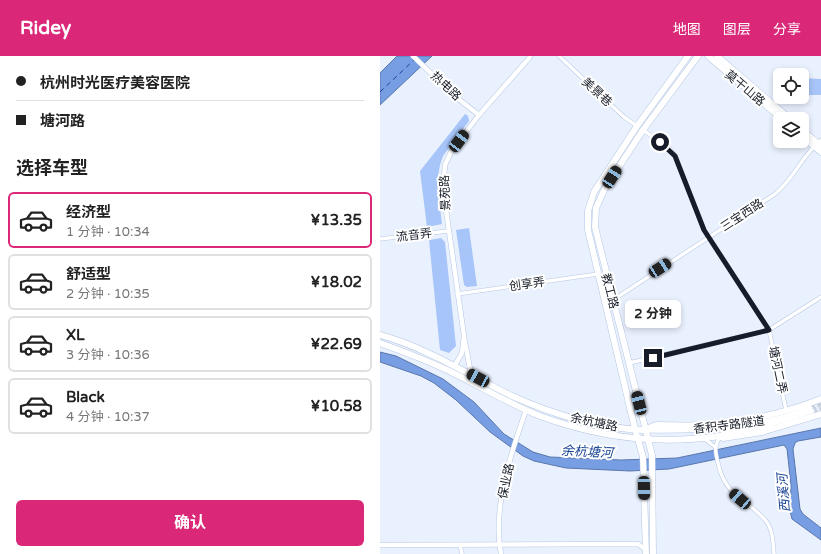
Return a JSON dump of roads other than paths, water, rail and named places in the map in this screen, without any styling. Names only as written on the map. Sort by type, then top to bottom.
[{"type":"main road","name":"教工路","points":[[646,552],[643,457],[588,230],[590,203],[594,192],[637,126],[688,56]]},
{"type":"main road","name":"教工路","points":[[654,554],[652,455],[612,300],[595,227],[596,208],[605,188],[643,130],[698,56]]},
{"type":"main road","name":"莫干山路","points":[[708,56],[774,112]]},
{"type":"main road","name":"莫干山路","points":[[717,56],[782,112]]},
{"type":"main road","points":[[809,136],[818,144],[821,152]]},
{"type":"main road","points":[[809,140],[818,144]]},
{"type":"main road","name":"余杭塘路","points":[[380,335],[425,351],[512,395],[556,413],[604,425],[646,430],[655,425],[692,426],[718,424],[756,418],[821,399]]},
{"type":"main road","name":"余杭塘路","points":[[380,343],[445,369],[526,410],[581,428],[638,438],[704,438],[720,436],[723,438],[762,432],[821,414]]},
{"type":"main road","name":"香积寺路隧道","points":[[646,430],[679,431],[722,428],[763,422],[811,410],[760,426],[725,433],[720,436]]},
{"type":"street","name":"热电路","points":[[414,56],[457,98],[479,115]]},
{"type":"street","name":"美景巷","points":[[559,56],[624,117],[637,126]]},
{"type":"street","name":"景苑路","points":[[471,374],[448,231],[443,189],[445,165],[451,152],[479,115],[530,57]]},
{"type":"street","name":"塘河二弄","points":[[643,130],[669,148],[675,156],[704,230],[769,330],[786,410]]},
{"type":"street","name":"三宝西路","points":[[612,300],[782,188],[803,159],[818,144]]},
{"type":"street","name":"流音弄","points":[[380,239],[448,231]]},
{"type":"street","name":"创享弄","points":[[457,294],[598,274]]},
{"type":"street","points":[[629,363],[769,330],[821,297]]},
{"type":"street","name":"景苑路","points":[[455,365],[462,353],[464,336]]},
{"type":"street","name":"保业路","points":[[501,554],[499,545],[499,522],[504,486],[512,452],[526,410]]},
{"type":"street","points":[[714,447],[720,436]]},
{"type":"street","points":[[704,438],[714,447],[718,465],[727,486],[766,522],[771,534],[774,554]]},
{"type":"street","points":[[380,545],[638,544],[646,537]]},
{"type":"street","points":[[638,544],[646,552]]},
{"type":"street","points":[[460,545],[462,554]]},
{"type":"tunnel","points":[[810,408],[821,403]]},
{"type":"tunnel","points":[[812,411],[821,408]]},
{"type":"water label","name":"余杭塘河","points":[[587,452]]},
{"type":"water label","name":"西溪河","points":[[784,493]]}]
